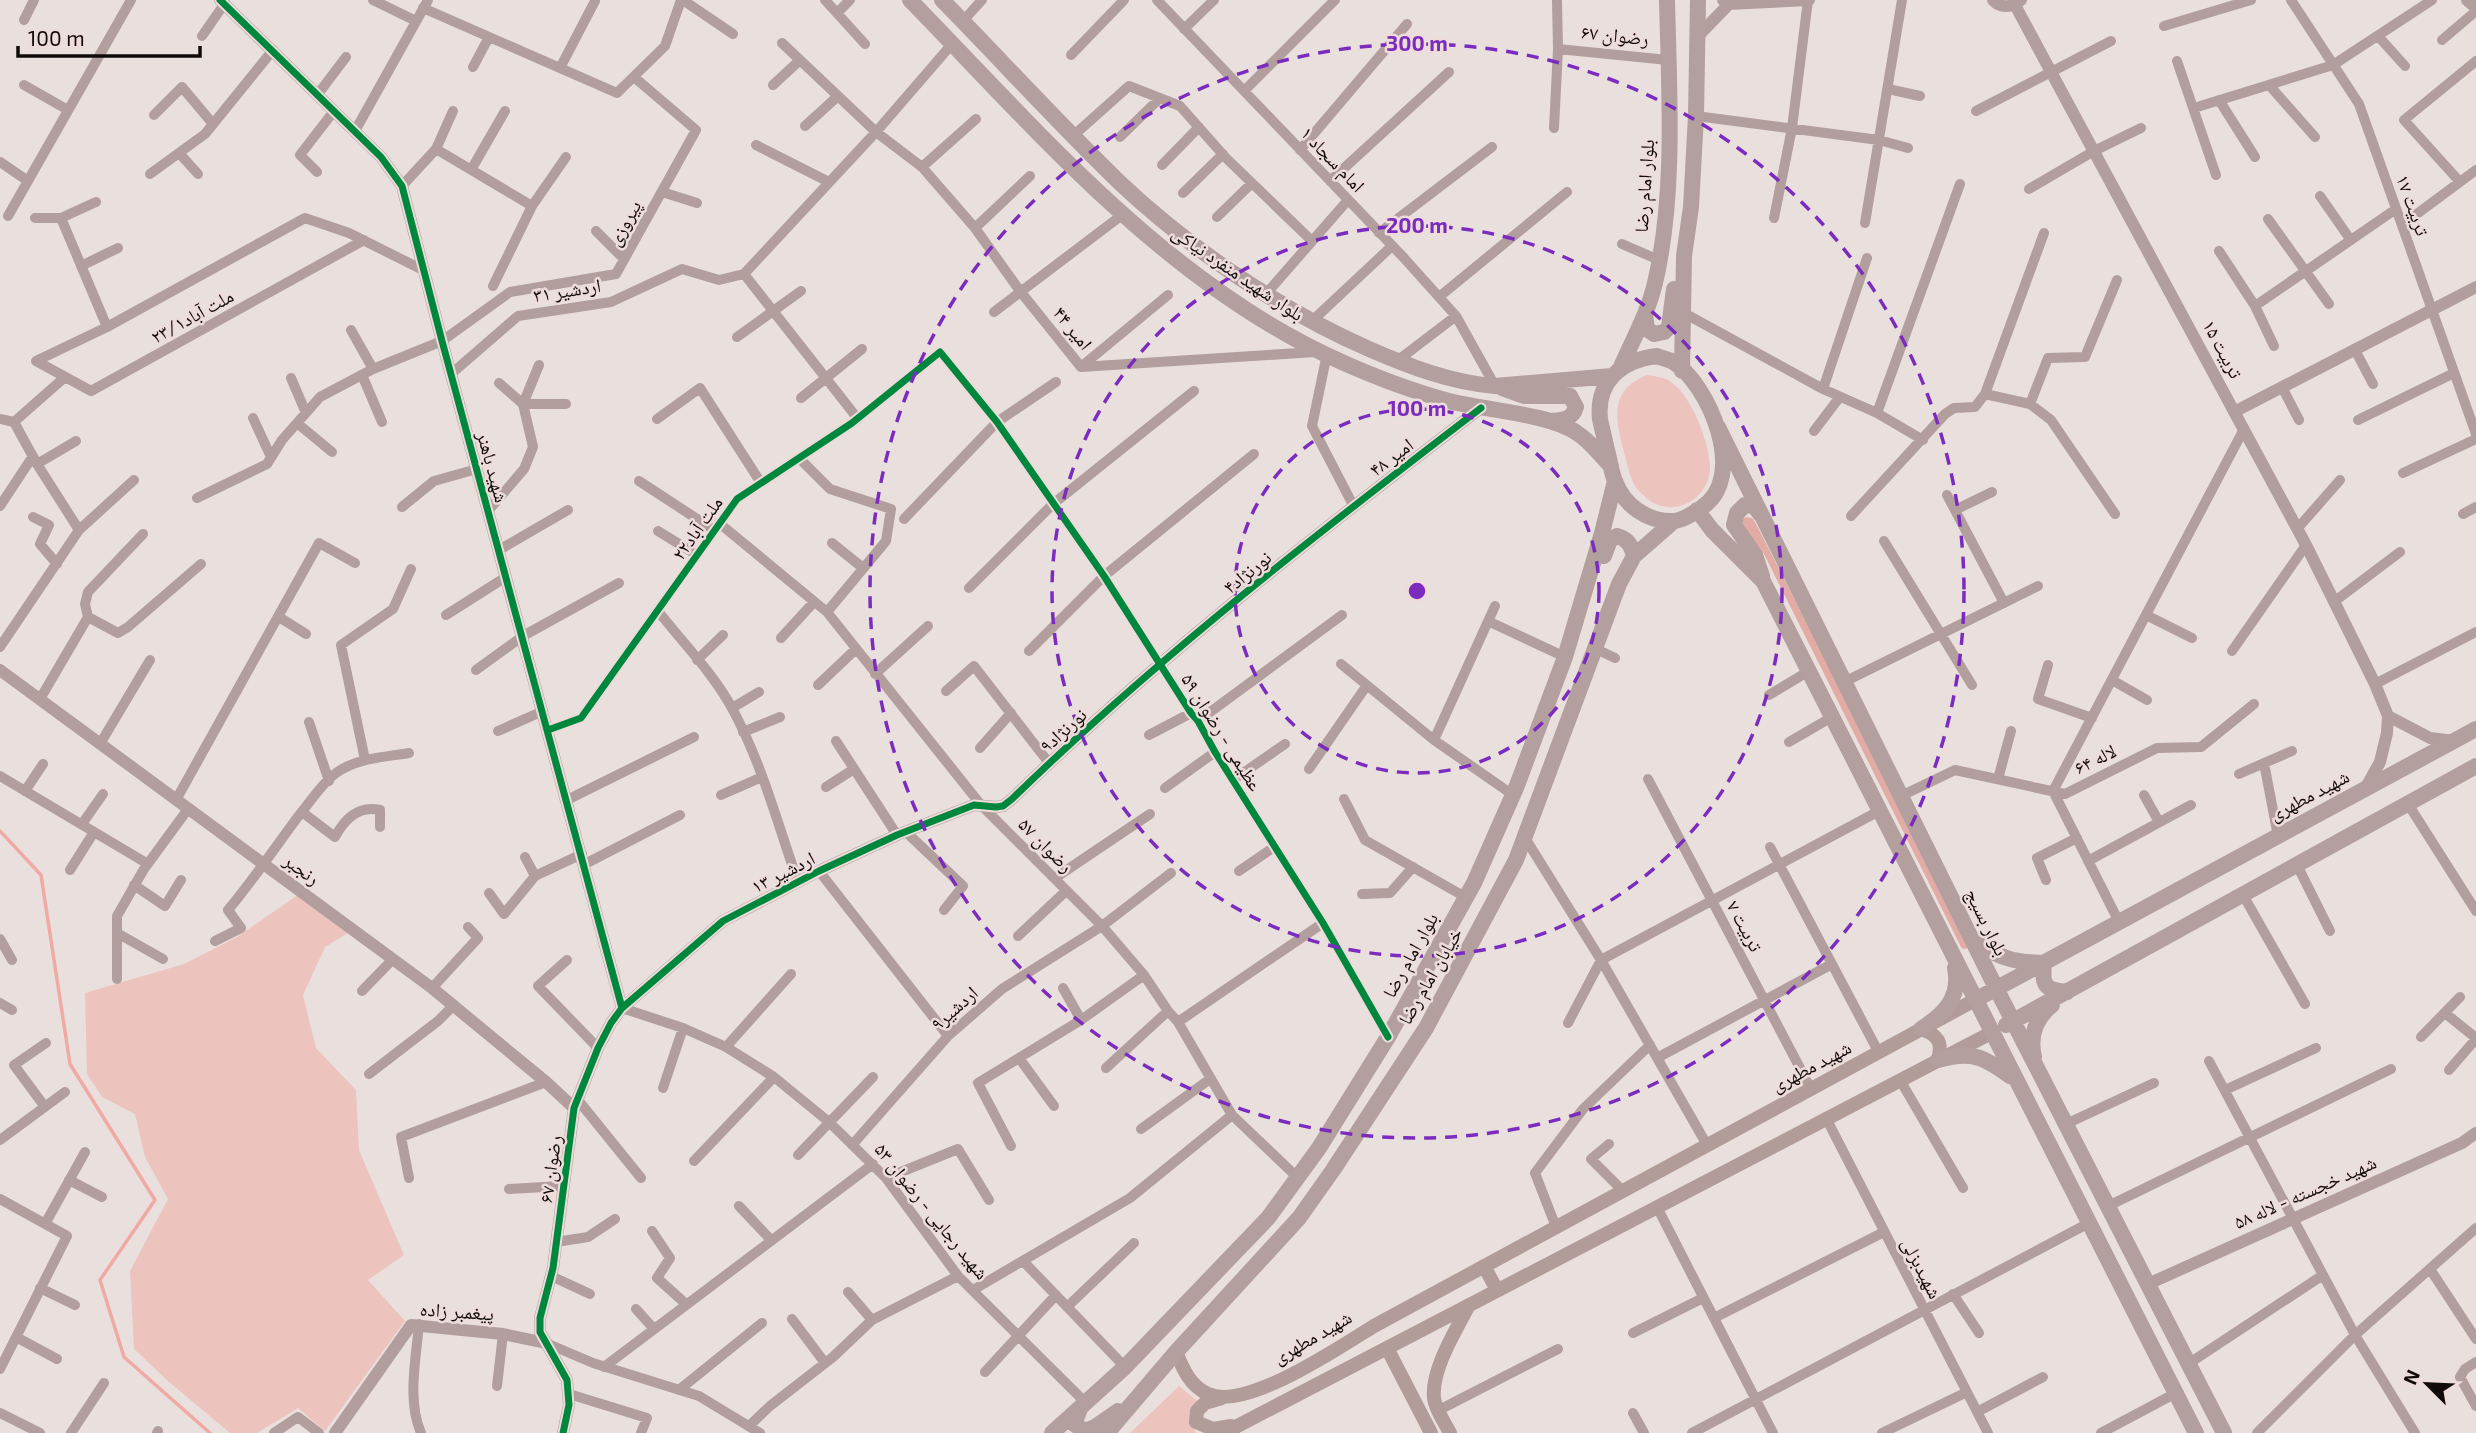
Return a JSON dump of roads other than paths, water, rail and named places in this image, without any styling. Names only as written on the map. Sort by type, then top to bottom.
[{"type":"main road","name":"بلوار شهید منفرد نیاکی","points":[[909,0],[1122,215],[1173,257],[1237,302],[1289,335],[1395,384],[1451,402],[1549,421],[1577,432],[1613,474]]},
{"type":"main road","name":"بلوار شهید منفرد نیاکی","points":[[942,0],[1120,182],[1162,219],[1266,294],[1312,321],[1396,361],[1453,379],[1495,386],[1617,372]]},
{"type":"main road","name":"بلوار امام رضا","points":[[1617,372],[1645,315],[1659,260],[1669,157],[1667,0]]},
{"type":"main road","points":[[1682,371],[1684,256],[1691,207],[1696,116],[1698,0]]},
{"type":"main road","points":[[1645,315],[1647,329],[1654,334],[1664,332],[1669,327],[1672,297],[1684,256]]},
{"type":"main road","points":[[1657,356],[1672,361],[1682,371],[1700,392],[1718,427],[1724,455],[1724,475],[1717,492],[1707,504],[1674,521],[1646,515],[1632,508],[1613,474],[1600,418],[1605,389],[1617,372],[1639,358],[1657,356]]},
{"type":"main road","points":[[1495,386],[1524,396],[1570,396],[1576,407],[1574,414],[1567,420],[1549,421]]},
{"type":"main road","name":"بلوار بسیج","points":[[1718,427],[1996,988],[2224,1433]]},
{"type":"main road","name":"بلوار امام رضا","points":[[1052,1433],[1125,1367],[1268,1218],[1298,1178],[1388,1037],[1467,898],[1513,795],[1565,657],[1602,533],[1613,474]]},
{"type":"main road","points":[[1762,516],[1754,506],[1745,505],[1737,513],[1734,525],[1755,555],[1763,581],[2196,1433]]},
{"type":"main road","points":[[1697,510],[1712,530],[1763,581]]},
{"type":"main road","name":"خیابان امام رضا","points":[[1107,1433],[1176,1352],[1298,1218],[1333,1170],[1426,1028],[1484,925],[1525,838],[1619,583],[1634,556],[1674,521]]},
{"type":"main road","points":[[1565,657],[1588,611],[1610,540],[1617,536],[1625,538],[1631,545],[1634,556]]},
{"type":"main road","name":"شهید مطهری","points":[[1223,1397],[1245,1393],[1283,1379],[1484,1266],[2476,729]]},
{"type":"main road","points":[[1224,1433],[1246,1427],[1387,1348],[1991,1033],[2476,766]]},
{"type":"main road","points":[[1952,956],[1959,959],[1970,958],[1973,954],[1973,941]]},
{"type":"main road","points":[[1973,941],[2003,959],[2044,963],[2042,978],[2047,986],[2054,991],[2067,992]]},
{"type":"main road","points":[[1922,1029],[1939,1017],[1956,992],[1958,982],[1952,956]]},
{"type":"main road","points":[[2038,1069],[2032,1052],[2036,1025],[2044,1011],[2067,992]]},
{"type":"main road","points":[[1922,1029],[1939,1039],[1941,1048],[1938,1060]]},
{"type":"main road","points":[[1938,1060],[1958,1055],[1976,1055],[2015,1079]]},
{"type":"main road","points":[[2015,1079],[2016,1073],[2025,1066],[2038,1069]]},
{"type":"main road","points":[[1484,1266],[1497,1290]]},
{"type":"main road","points":[[1450,1433],[1434,1398],[1440,1363],[1469,1305]]},
{"type":"main road","points":[[1387,1348],[1431,1433]]},
{"type":"main road","points":[[1176,1352],[1184,1373],[1194,1384],[1208,1394],[1223,1397]]},
{"type":"main road","points":[[1083,1404],[1076,1414],[1074,1424],[1084,1431],[1095,1427],[1143,1393]]},
{"type":"main road","points":[[1223,1397],[1205,1403],[1197,1411],[1196,1422],[1213,1429],[1246,1427]]},
{"type":"street","points":[[24,20],[34,0]]},
{"type":"street","points":[[8,216],[131,0]]},
{"type":"street","points":[[373,0],[416,21]]},
{"type":"street","points":[[355,131],[426,4],[489,37],[617,93],[665,46],[682,0],[733,34]]},
{"type":"street","points":[[825,0],[865,44]]},
{"type":"street","points":[[837,13],[850,0]]},
{"type":"street","points":[[963,21],[982,0]]},
{"type":"street","points":[[1071,55],[1124,0]]},
{"type":"street","name":"امام سجاد ۱","points":[[1157,0],[1456,316],[1495,386]]},
{"type":"street","points":[[1184,29],[1214,0]]},
{"type":"street","points":[[1244,91],[1335,0]]},
{"type":"street","points":[[1554,128],[1558,49],[1557,0]]},
{"type":"street","points":[[1697,37],[1726,2],[1809,0],[1792,128],[1774,218]]},
{"type":"street","points":[[1866,223],[1902,0]]},
{"type":"street","points":[[1993,0],[2005,6],[2018,2]]},
{"type":"street","points":[[2164,26],[2251,0]]},
{"type":"street","name":"تربیت ۱۷","points":[[2291,0],[2359,104],[2454,373],[2473,418],[2476,437]]},
{"type":"street","points":[[2194,108],[2333,65],[2432,0]]},
{"type":"street","points":[[2442,40],[2476,9],[2467,0]]},
{"type":"street","points":[[202,36],[223,1]]},
{"type":"street","name":"شهید باهنر","points":[[223,1],[381,157],[402,186],[622,1008]]},
{"type":"street","points":[[560,68],[595,1]]},
{"type":"street","name":"تربیت ۱۵","points":[[2018,2],[2051,71],[2306,545],[2375,684],[2388,716]]},
{"type":"street","points":[[1300,150],[1407,24]]},
{"type":"street","points":[[2378,36],[2405,66]]},
{"type":"street","points":[[473,67],[489,37]]},
{"type":"street","points":[[1976,111],[2111,41]]},
{"type":"street","name":"امیر ۴۴","points":[[782,43],[876,132],[922,167],[975,228],[1020,291],[1081,367],[1325,353]]},
{"type":"street","points":[[858,419],[744,274],[876,132],[952,44]]},
{"type":"street","name":"رضوان ۶۷","points":[[1558,49],[1668,60]]},
{"type":"street","points":[[150,174],[205,134],[273,50]]},
{"type":"street","points":[[318,94],[346,57]]},
{"type":"street","points":[[773,85],[800,60]]},
{"type":"street","points":[[2177,61],[2216,175]]},
{"type":"street","points":[[2460,182],[2404,120],[2476,61]]},
{"type":"street","points":[[1330,181],[1449,72]]},
{"type":"street","name":"پیروزی","points":[[442,341],[510,292],[616,274],[696,130],[634,77]]},
{"type":"street","points":[[24,85],[68,110]]},
{"type":"street","points":[[2269,85],[2315,137]]},
{"type":"street","points":[[1074,135],[1129,86],[1180,106],[1223,154],[1312,241]]},
{"type":"street","points":[[154,115],[182,87],[213,124]]},
{"type":"street","points":[[1888,89],[1920,96]]},
{"type":"street","points":[[805,126],[838,96]]},
{"type":"street","points":[[1120,137],[1160,98]]},
{"type":"street","points":[[2219,100],[2255,157]]},
{"type":"street","points":[[317,172],[300,155],[334,111]]},
{"type":"street","points":[[402,186],[436,149],[453,111]]},
{"type":"street","points":[[471,170],[505,111]]},
{"type":"street","points":[[1696,116],[1879,140],[1908,148]]},
{"type":"street","points":[[922,167],[976,119]]},
{"type":"street","points":[[1162,165],[1199,127]]},
{"type":"street","points":[[2029,189],[2094,150],[2141,128]]},
{"type":"street","points":[[756,145],[829,182]]},
{"type":"street","points":[[1379,233],[1492,147]]},
{"type":"street","points":[[436,149],[533,206]]},
{"type":"street","points":[[179,153],[198,174]]},
{"type":"street","points":[[1183,193],[1223,154]]},
{"type":"street","points":[[493,286],[533,206],[566,157]]},
{"type":"street","points":[[0,162],[28,181]]},
{"type":"street","points":[[2402,225],[2476,170]]},
{"type":"street","points":[[975,228],[1030,176]]},
{"type":"street","points":[[1217,217],[1252,183]]},
{"type":"street","points":[[1877,413],[1960,184]]},
{"type":"street","points":[[662,192],[697,203]]},
{"type":"street","points":[[1439,297],[1567,192]]},
{"type":"street","points":[[2320,196],[2350,239]]},
{"type":"street","points":[[1266,294],[1348,200]]},
{"type":"street","points":[[35,218],[61,218],[96,202]]},
{"type":"street","points":[[2255,306],[2396,209]]},
{"type":"street","points":[[994,312],[1122,215]]},
{"type":"street","points":[[61,218],[107,327],[305,218],[364,240],[425,271]]},
{"type":"street","points":[[2268,219],[2329,304]]},
{"type":"street","points":[[596,231],[624,259]]},
{"type":"street","points":[[1851,516],[1945,414],[1954,408],[1975,407],[1985,394],[2044,233]]},
{"type":"street","name":"ملت آباد۲۳/۱","points":[[107,327],[36,361],[91,391],[364,240]]},
{"type":"street","points":[[1622,244],[1659,260]]},
{"type":"street","points":[[1312,321],[1392,246]]},
{"type":"street","points":[[81,266],[118,248]]},
{"type":"street","points":[[2219,251],[2255,306],[2274,346]]},
{"type":"street","points":[[1823,390],[1867,258]]},
{"type":"street","name":"اردشیر ۳۱","points":[[451,374],[518,316],[611,302],[682,269],[719,280],[744,274]]},
{"type":"street","points":[[2030,404],[2048,358],[2085,357],[2117,280]]},
{"type":"street","points":[[2234,412],[2475,290]]},
{"type":"street","points":[[737,337],[801,291]]},
{"type":"street","points":[[1081,367],[1167,295]]},
{"type":"street","points":[[1682,312],[1823,390],[1877,413],[1923,440]]},
{"type":"street","points":[[1396,361],[1456,316]]},
{"type":"street","points":[[351,330],[373,369]]},
{"type":"street","points":[[197,498],[267,464],[320,397],[373,369],[442,341]]},
{"type":"street","points":[[801,398],[862,349]]},
{"type":"street","points":[[2356,350],[2373,384]]},
{"type":"street","name":"ملت آباد۲۲","points":[[548,730],[581,718],[737,499],[858,419],[940,352]]},
{"type":"street","name":"عظیمی - رضوان ۵۹","points":[[940,352],[997,422],[1161,663],[1323,923],[1388,1037]]},
{"type":"street","points":[[1325,353],[1312,426],[1353,505]]},
{"type":"street","points":[[488,511],[524,470],[533,447],[523,404],[539,365]]},
{"type":"street","points":[[2358,420],[2454,373]]},
{"type":"street","points":[[362,375],[382,422]]},
{"type":"street","points":[[14,422],[65,377]]},
{"type":"street","points":[[291,378],[306,413]]},
{"type":"street","points":[[904,519],[997,422],[1056,382]]},
{"type":"street","points":[[499,383],[523,404],[566,404]]},
{"type":"street","points":[[2282,387],[2299,420]]},
{"type":"street","points":[[657,419],[700,388],[761,483]]},
{"type":"street","points":[[969,588],[1053,504],[1194,391]]},
{"type":"street","points":[[1985,394],[2030,404],[2051,420],[2115,514]]},
{"type":"street","points":[[1814,431],[1839,398]]},
{"type":"street","name":"امیر ۴۸","points":[[1353,505],[1481,408]]},
{"type":"street","points":[[253,418],[271,457]]},
{"type":"street","points":[[0,419],[14,422],[79,530]]},
{"type":"street","points":[[297,423],[332,452]]},
{"type":"street","points":[[2119,922],[2053,791],[2244,429]]},
{"type":"street","points":[[2403,472],[2476,437]]},
{"type":"street","points":[[0,506],[35,460],[76,441]]},
{"type":"street","points":[[1029,651],[1104,576],[1254,454]]},
{"type":"street","points":[[799,458],[830,489],[891,509],[887,541],[827,612]]},
{"type":"street","points":[[402,508],[433,481],[477,469]]},
{"type":"street","points":[[0,647],[79,530],[134,480]]},
{"type":"street","points":[[2297,529],[2340,480]]},
{"type":"street","name":"رضوان ۵۷","points":[[639,481],[717,527],[827,612],[981,805],[1102,926],[1144,975],[1168,1012],[1178,1022],[1232,1115],[1298,1178]]},
{"type":"street","points":[[1955,510],[1992,492]]},
{"type":"street","points":[[1947,495],[2004,603]]},
{"type":"street","name":"نورنژاد۴","points":[[1161,663],[1353,505]]},
{"type":"street","points":[[2463,514],[2476,507]]},
{"type":"street","points":[[499,550],[568,510]]},
{"type":"street","points":[[33,517],[49,525],[40,544],[57,564]]},
{"type":"street","points":[[657,531],[697,555]]},
{"type":"street","points":[[40,699],[88,617],[85,604],[88,593],[143,534]]},
{"type":"street","points":[[1884,541],[1972,685]]},
{"type":"street","points":[[176,800],[318,543],[355,563]]},
{"type":"street","points":[[832,543],[863,568]]},
{"type":"street","points":[[2232,651],[2306,545]]},
{"type":"street","points":[[2335,601],[2400,551]]},
{"type":"street","points":[[88,617],[118,633],[201,564]]},
{"type":"street","points":[[365,760],[341,645],[393,609],[411,569]]},
{"type":"street","points":[[446,615],[506,577]]},
{"type":"street","points":[[476,670],[523,636],[619,583]]},
{"type":"street","points":[[1844,682],[2038,586]]},
{"type":"street","points":[[781,638],[814,602]]},
{"type":"street","points":[[1434,740],[1495,606]]},
{"type":"street","points":[[657,611],[732,708],[762,777],[798,882]]},
{"type":"street","points":[[1149,735],[1194,717],[1342,615]]},
{"type":"street","points":[[2146,615],[2192,638]]},
{"type":"street","points":[[279,617],[306,634]]},
{"type":"street","points":[[1490,622],[1565,657]]},
{"type":"street","points":[[875,674],[928,626]]},
{"type":"street","points":[[2375,684],[2476,632]]},
{"type":"street","points":[[696,660],[723,635]]},
{"type":"street","points":[[818,685],[856,649]]},
{"type":"street","points":[[1596,649],[1615,658]]},
{"type":"street","points":[[100,744],[150,660]]},
{"type":"street","name":"نورنژاد۹","points":[[981,805],[1003,806],[1161,663]]},
{"type":"street","points":[[1341,664],[1434,740],[1513,795]]},
{"type":"street","points":[[2048,664],[2038,699],[2092,718]]},
{"type":"street","points":[[946,691],[974,666],[1049,763]]},
{"type":"street","name":"رنجبر","points":[[0,670],[432,988],[576,1104]]},
{"type":"street","points":[[1769,695],[1809,671]]},
{"type":"street","points":[[2112,680],[2147,700]]},
{"type":"street","points":[[1309,769],[1367,685]]},
{"type":"street","points":[[732,708],[759,692]]},
{"type":"street","name":"لاله ۶۴","points":[[1901,796],[1955,770],[2065,794],[2157,748],[2201,747],[2254,704]]},
{"type":"street","points":[[498,731],[543,711]]},
{"type":"street","points":[[979,748],[1011,713]]},
{"type":"street","points":[[2365,789],[2382,755],[2388,716],[2430,738],[2454,741]]},
{"type":"street","points":[[743,732],[780,717]]},
{"type":"street","points":[[1790,742],[1832,718]]},
{"type":"street","points":[[309,722],[329,780]]},
{"type":"street","points":[[1997,779],[2011,731]]},
{"type":"street","points":[[567,800],[694,737]]},
{"type":"street","points":[[836,741],[902,833],[964,886],[944,910]]},
{"type":"street","points":[[1233,780],[1285,744]]},
{"type":"street","points":[[2239,774],[2292,751]]},
{"type":"street","points":[[1165,788],[1215,752]]},
{"type":"street","points":[[215,941],[241,928],[228,910],[329,780],[337,773],[365,760],[409,753]]},
{"type":"street","points":[[25,791],[43,764]]},
{"type":"street","points":[[2264,764],[2278,836]]},
{"type":"street","points":[[826,787],[854,769]]},
{"type":"street","points":[[0,776],[148,864]]},
{"type":"street","points":[[722,795],[762,777]]},
{"type":"street","name":"تربیت ۷","points":[[1648,779],[1811,1089]]},
{"type":"street","points":[[82,824],[103,794]]},
{"type":"street","points":[[2144,795],[2159,822]]},
{"type":"street","points":[[1344,799],[1366,840],[1467,898]]},
{"type":"street","name":"اردشیر ۱۳","points":[[622,1008],[714,927],[819,871],[902,833],[974,804],[981,805]]},
{"type":"street","points":[[2408,804],[2476,911]]},
{"type":"street","points":[[2088,860],[2191,805]]},
{"type":"street","points":[[302,812],[335,837],[344,820],[370,808],[380,810],[380,827]]},
{"type":"street","points":[[117,979],[117,916],[148,864],[188,810]]},
{"type":"street","points":[[1568,1023],[1601,960],[1879,811]]},
{"type":"street","points":[[488,893],[504,914],[536,876],[584,859],[680,814]]},
{"type":"street","points":[[1055,878],[1150,814]]},
{"type":"street","points":[[70,870],[94,832]]},
{"type":"street","points":[[1525,838],[1601,960],[1707,1145]]},
{"type":"street","points":[[2046,880],[2037,858],[2077,838]]},
{"type":"street","points":[[1239,872],[1274,847]]},
{"type":"street","points":[[1770,847],[1879,1052]]},
{"type":"street","points":[[524,857],[536,876]]},
{"type":"street","points":[[2297,865],[2330,931]]},
{"type":"street","points":[[1362,894],[1390,893],[1413,867]]},
{"type":"street","points":[[819,871],[948,1035]]},
{"type":"street","name":"اردشیر۹","points":[[853,1144],[948,1035],[1002,989],[1102,926],[1171,873]]},
{"type":"street","points":[[134,885],[164,906],[181,880]]},
{"type":"street","points":[[1018,936],[1066,891]]},
{"type":"street","points":[[2242,895],[2305,1003]]},
{"type":"street","points":[[1178,1022],[1323,923]]},
{"type":"street","points":[[432,988],[478,938],[468,927]]},
{"type":"street","points":[[117,933],[163,958]]},
{"type":"street","points":[[0,939],[12,960]]},
{"type":"street","points":[[362,991],[393,959]]},
{"type":"street","points":[[567,960],[538,986],[598,1048]]},
{"type":"street","points":[[1657,1058],[1832,964]]},
{"type":"street","points":[[726,1047],[791,974]]},
{"type":"street","points":[[1011,1146],[978,1083],[1081,1020],[1144,975]]},
{"type":"street","points":[[1063,988],[1081,1020]]},
{"type":"street","points":[[2421,1037],[2460,997]]},
{"type":"street","points":[[0,1003],[12,1010]]},
{"type":"street","points":[[369,1074],[438,1021],[454,1005]]},
{"type":"street","name":"رضوان ۶۷","points":[[546,1343],[540,1332],[540,1318],[551,1276],[576,1104],[598,1048],[622,1008]]},
{"type":"street","name":"شهید رجایی - رضوان ۵۳","points":[[622,1008],[683,1028],[726,1047],[774,1077],[829,1122],[886,1178],[958,1276],[1019,1334],[1083,1404]]},
{"type":"street","points":[[1106,1068],[1168,1012]]},
{"type":"street","points":[[2445,1013],[2476,1039],[2449,1070]]},
{"type":"street","points":[[663,1088],[683,1028]]},
{"type":"street","points":[[45,1107],[14,1065],[46,1043]]},
{"type":"street","points":[[1556,1227],[1535,1173],[1583,1109],[1650,1045]]},
{"type":"street","points":[[2225,1090],[2316,1048]]},
{"type":"street","points":[[1019,1058],[1055,1106]]},
{"type":"street","points":[[2209,1061],[2355,1335],[2415,1433]]},
{"type":"street","points":[[2108,1206],[2391,1069]]},
{"type":"street","points":[[694,1161],[774,1077]]},
{"type":"street","points":[[798,1155],[873,1077]]},
{"type":"street","points":[[1141,1129],[1210,1079]]},
{"type":"street","points":[[1900,1080],[1963,1188]]},
{"type":"street","points":[[409,1178],[401,1137],[546,1082]]},
{"type":"street","points":[[2066,1124],[2154,1083]]},
{"type":"street","points":[[0,1140],[65,1092]]},
{"type":"street","points":[[576,1104],[641,1178]]},
{"type":"street","points":[[973,1290],[1130,1198],[1232,1115]]},
{"type":"street","name":"شهیدبزلی","points":[[1826,1118],[1988,1433]]},
{"type":"street","name":"شهید خجسته - لاله ۵۸","points":[[2148,1284],[2462,1143],[2476,1133]]},
{"type":"street","points":[[1609,1144],[1591,1159],[1623,1191]]},
{"type":"street","points":[[886,1178],[958,1149],[989,1200]]},
{"type":"street","points":[[45,1224],[85,1152]]},
{"type":"street","points":[[604,1367],[873,1164]]},
{"type":"street","points":[[69,1180],[102,1197]]},
{"type":"street","points":[[509,1189],[562,1186]]},
{"type":"street","points":[[0,1199],[67,1236],[0,1368]]},
{"type":"street","points":[[739,1206],[771,1240]]},
{"type":"street","points":[[1657,1207],[1773,1433]]},
{"type":"street","points":[[556,1242],[588,1237],[615,1219]]},
{"type":"street","points":[[1692,1433],[2088,1223]]},
{"type":"street","points":[[2257,1433],[2355,1335],[2476,1228]]},
{"type":"street","points":[[652,1231],[670,1258],[657,1278],[686,1304]]},
{"type":"street","points":[[1714,1318],[1884,1232]]},
{"type":"street","points":[[1067,1307],[1133,1243]]},
{"type":"street","points":[[1023,1261],[1125,1367]]},
{"type":"street","points":[[2430,1269],[2476,1339]]},
{"type":"street","points":[[2188,1364],[2323,1275]]},
{"type":"street","points":[[551,1276],[590,1294]]},
{"type":"street","points":[[749,1426],[872,1320],[958,1276]]},
{"type":"street","points":[[40,1288],[75,1305]]},
{"type":"street","points":[[848,1292],[872,1320]]},
{"type":"street","points":[[1954,1294],[1979,1333]]},
{"type":"street","points":[[985,1372],[1056,1295]]},
{"type":"street","points":[[1633,1333],[1703,1298]]},
{"type":"street","points":[[636,1309],[654,1329]]},
{"type":"street","points":[[792,1319],[825,1363]]},
{"type":"street","points":[[679,1390],[762,1323]]},
{"type":"street","points":[[419,1324],[414,1378],[415,1420],[421,1433]]},
{"type":"street","name":"پیغمبر زاده","points":[[339,1432],[411,1325],[503,1334],[546,1343]]},
{"type":"street","points":[[497,1386],[503,1334]]},
{"type":"street","points":[[16,1337],[57,1359]]},
{"type":"street","points":[[546,1343],[604,1367],[699,1396],[760,1433]]},
{"type":"street","points":[[546,1343],[568,1380],[569,1405],[563,1433]]},
{"type":"street","points":[[1438,1410],[1558,1349]]},
{"type":"street","points":[[2476,1362],[2465,1369],[2460,1377],[2476,1406]]},
{"type":"street","points":[[1977,1412],[2043,1377]]},
{"type":"street","points":[[71,1433],[104,1383]]},
{"type":"street","points":[[1882,1433],[1967,1392]]},
{"type":"street","points":[[2101,1433],[2176,1393]]},
{"type":"street","points":[[569,1394],[647,1418],[641,1433]]},
{"type":"street","points":[[0,1413],[40,1433]]},
{"type":"street","points":[[1633,1413],[1644,1433]]},
{"type":"street","points":[[274,1433],[298,1417],[319,1433]]},
{"type":"waterway","points":[[0,831],[41,875],[70,1064],[155,1200],[100,1280],[124,1357],[210,1433]]}]
